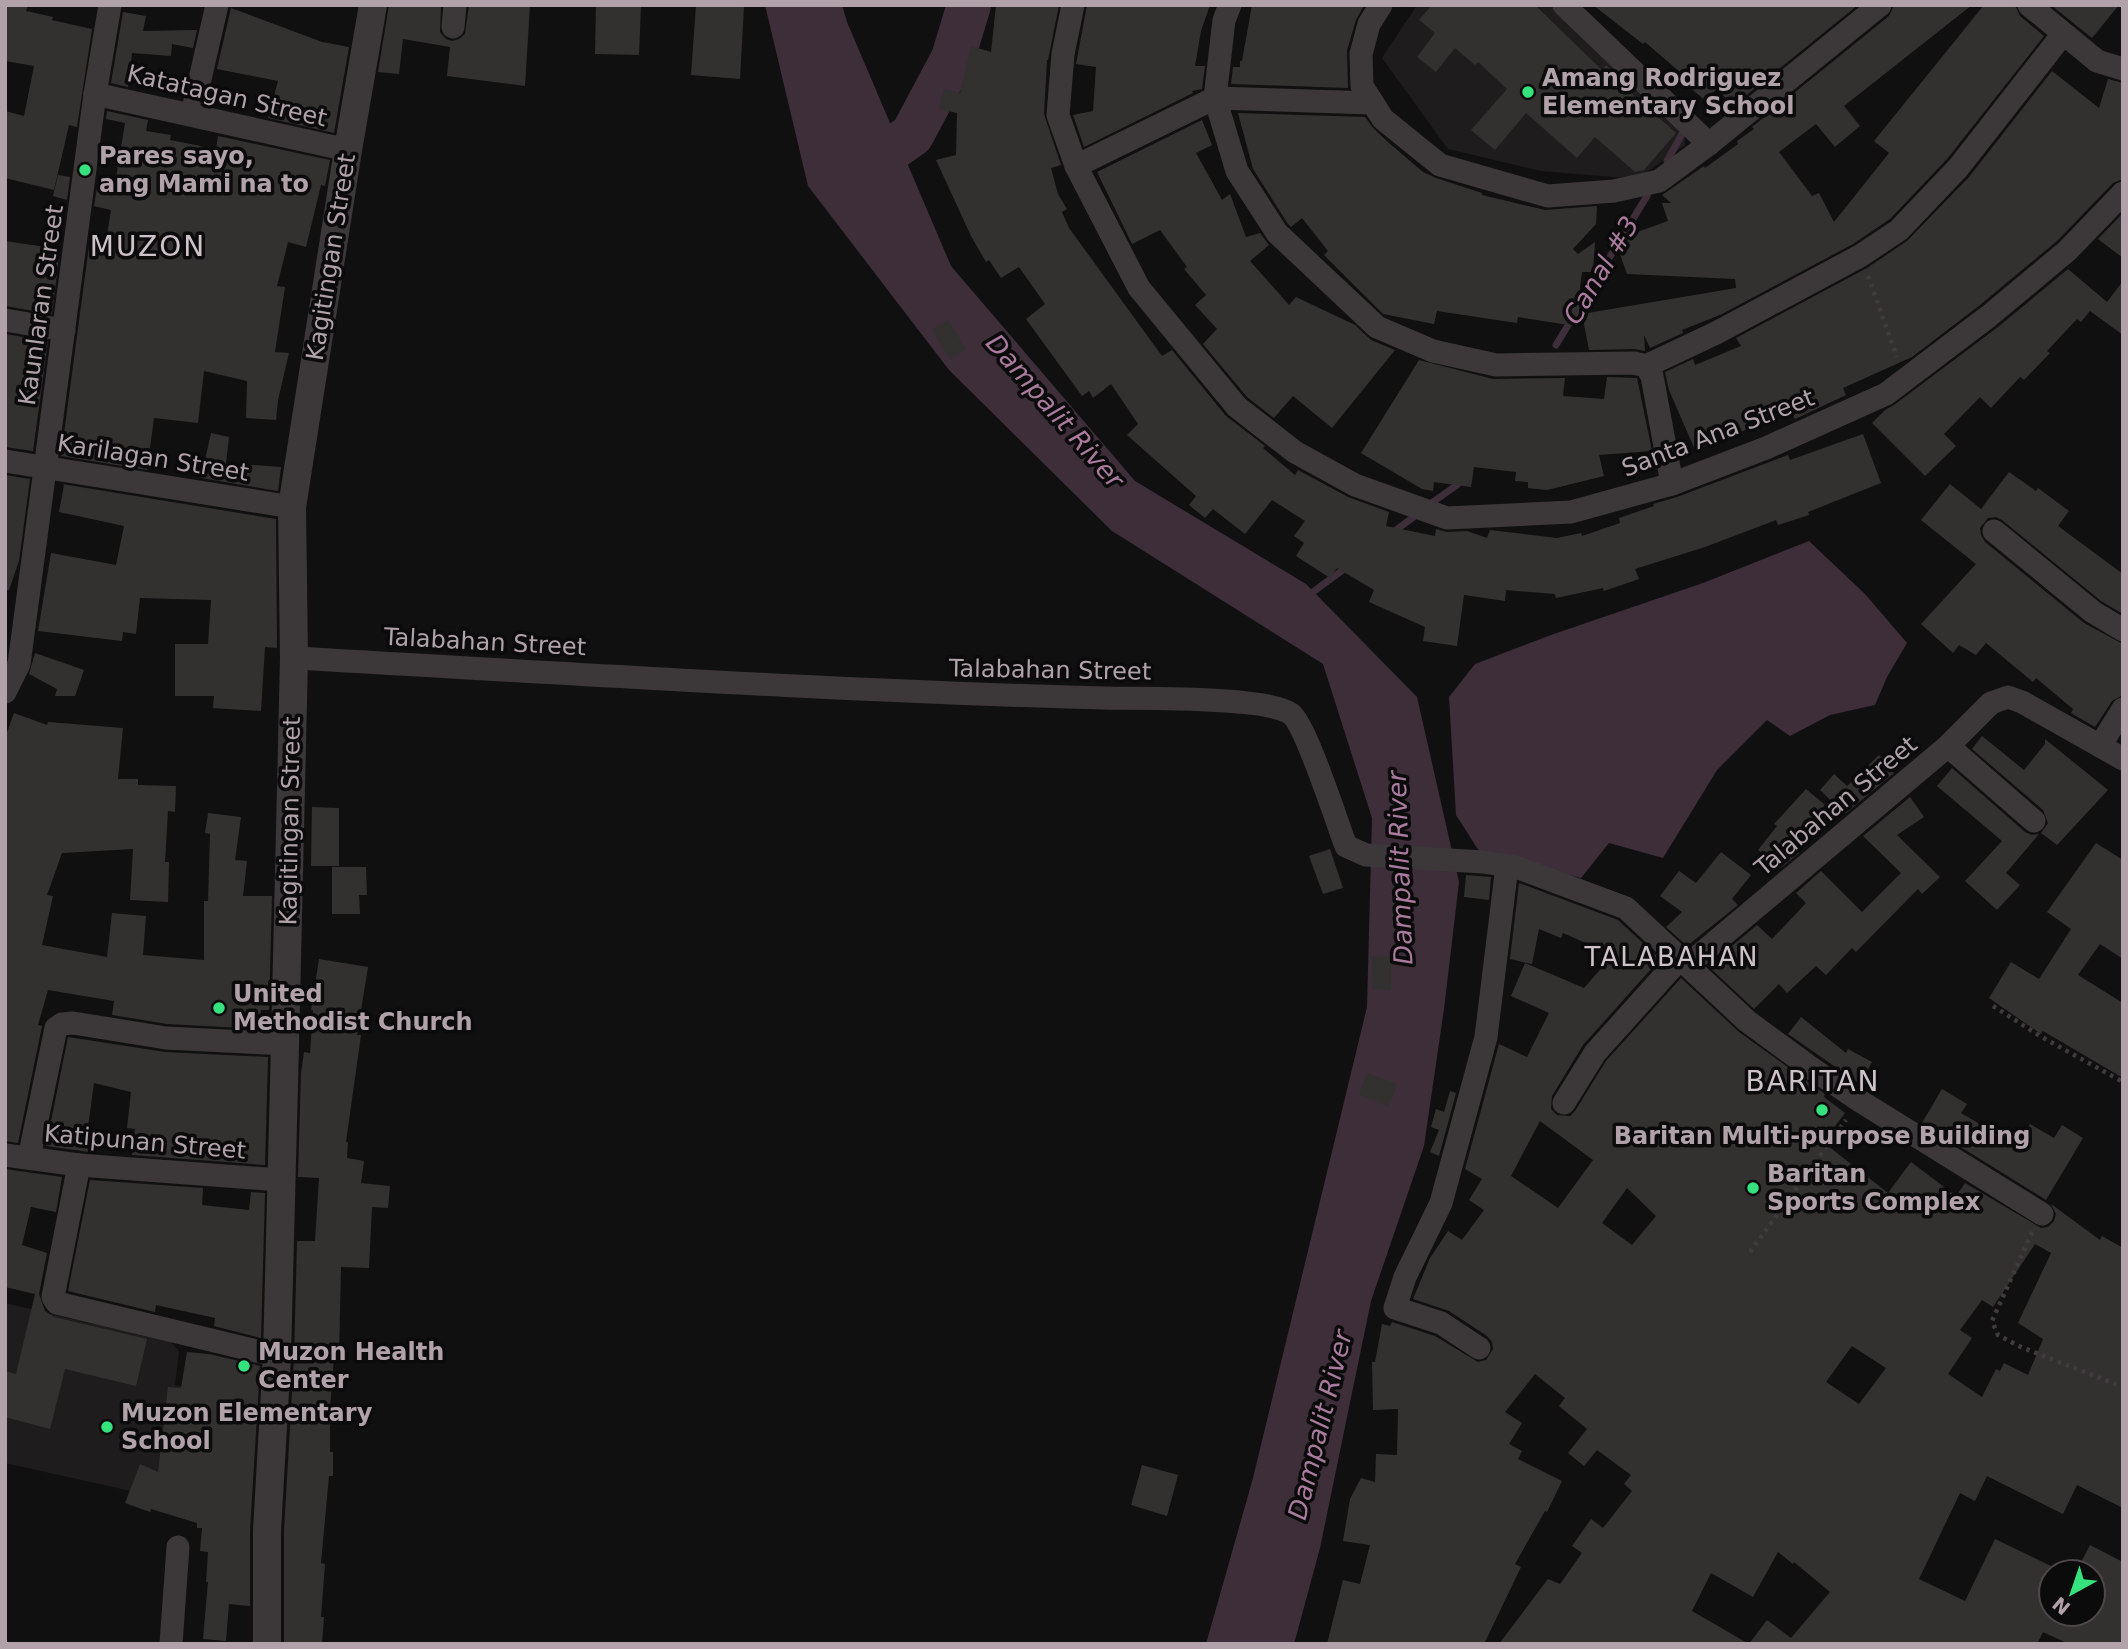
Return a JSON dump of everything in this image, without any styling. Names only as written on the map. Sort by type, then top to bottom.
[{"type":"street","name":"Kaunlaran Street","points":[[5,692],[19,664],[110,5]]},
{"type":"street","points":[[192,114],[217,5]]},
{"type":"street","name":"Kagitingan Street","points":[[267,1644],[267,1531],[276,1356],[294,659],[292,507],[373,5]]},
{"type":"street","name":"Santa Ana Street","points":[[1073,5],[1063,54],[1058,115],[1076,166],[1139,288],[1237,407],[1295,452],[1355,485],[1447,518],[1571,512],[1672,484],[1778,443],[1886,394],[1989,316],[2067,251],[2123,193]]},
{"type":"street","points":[[1230,5],[1224,20],[1214,98],[1237,172],[1277,233],[1377,327],[1433,351],[1496,365],[1634,363],[1646,366],[1716,333],[1860,256],[1899,230],[1958,168],[2063,34]]},
{"type":"street","points":[[1381,5],[1369,24],[1361,54],[1362,86],[1383,119],[1440,165],[1548,196],[1615,191],[1659,181],[1709,144],[1880,5]]},
{"type":"street","points":[[1564,5],[1709,144]]},
{"type":"street","points":[[2029,5],[2097,61],[2123,69]]},
{"type":"street","name":"Katatagan Street","points":[[96,94],[348,150]]},
{"type":"street","points":[[1076,166],[1214,98],[1373,103]]},
{"type":"street","points":[[5,320],[64,331]]},
{"type":"street","points":[[1646,366],[1653,376],[1672,484]]},
{"type":"street","name":"Karilagan Street","points":[[5,461],[292,507]]},
{"type":"street","points":[[1994,531],[2093,612],[2123,631]]},
{"type":"street","name":"Talabahan Street","points":[[294,659],[932,694],[1211,701],[1278,706],[1294,715],[1305,734],[1346,846],[1374,855],[1507,866],[1559,881],[1626,908],[1747,1021],[1860,1101],[2042,1214]]},
{"type":"street","name":"Talabahan Street","points":[[1685,961],[1696,958],[1948,746],[1992,703],[2008,697],[2022,702],[2100,746]]},
{"type":"street","points":[[2123,709],[2100,746],[2123,759]]},
{"type":"street","points":[[1948,746],[2034,821]]},
{"type":"street","points":[[1479,1348],[1441,1323],[1395,1308],[1405,1277],[1441,1203],[1486,1037],[1507,866]]},
{"type":"street","points":[[1564,1102],[1595,1053],[1675,964],[1685,961]]},
{"type":"street","points":[[29,1158],[56,1028],[62,1024],[73,1023],[166,1038],[285,1044]]},
{"type":"street","name":"Katipunan Street","points":[[5,1155],[79,1165],[280,1180]]},
{"type":"street","points":[[79,1165],[53,1297],[57,1303],[276,1356]]},
{"type":"street","points":[[171,1644],[178,1547]]},
{"type":"path","points":[[1860,256],[1906,380]]},
{"type":"path","points":[[1993,1006],[2040,1036],[2123,1082]]},
{"type":"path","points":[[1750,1252],[1860,1101]]},
{"type":"path","points":[[2042,1214],[1993,1321],[1998,1335],[2021,1347],[2123,1387]]},
{"type":"shaded area","name":"Amang Rodriguez Elementary School","points":[[1417,5],[1555,5],[1685,126],[1685,145],[1637,179],[1541,171],[1448,149],[1382,58]]},
{"type":"shaded area","name":"Muzon Elementary School","points":[[5,1303],[89,1323],[162,1333],[179,1351],[175,1385],[213,1391],[198,1506],[5,1463]]},
{"type":"water","name":"Dampalit River","points":[[765,5],[842,5],[951,266],[1135,481],[1306,584],[1417,697],[1459,882],[1444,1009],[1424,1146],[1371,1301],[1320,1548],[1294,1644],[1206,1644],[1253,1478],[1367,1007],[1372,818],[1323,664],[1112,531],[949,370],[808,186]]},
{"type":"water","points":[[1809,541],[1865,594],[1907,643],[1887,677],[1875,705],[1830,715],[1790,736],[1767,720],[1717,770],[1663,858],[1609,843],[1581,878],[1479,851],[1456,815],[1449,697],[1475,664],[1703,583]]},
{"type":"building","points":[[5,5],[28,5],[26,11],[92,29],[77,127],[69,125],[54,190],[5,178],[5,111],[24,116],[34,66],[5,61]]},
{"type":"building","points":[[389,5],[441,6],[440,32],[452,41],[465,34],[469,5],[530,5],[525,86],[447,76],[450,47],[403,39],[399,74],[378,72]]},
{"type":"building","points":[[596,5],[641,5],[639,55],[595,54]]},
{"type":"building","points":[[696,5],[744,6],[740,79],[691,75]]},
{"type":"building","points":[[996,5],[1059,5],[1047,60],[1044,114],[1061,165],[1051,168],[1058,194],[1067,209],[1062,212],[1069,228],[1162,356],[1172,350],[1226,416],[1265,446],[1263,448],[1295,475],[1298,470],[1348,497],[1389,512],[1386,526],[1435,536],[1436,529],[1447,532],[1467,531],[1487,538],[1490,530],[1557,538],[1581,533],[1582,536],[1620,523],[1619,518],[1654,506],[1653,504],[1788,455],[1790,460],[1863,434],[1881,483],[1808,512],[1809,515],[1778,525],[1776,520],[1705,547],[1635,569],[1639,579],[1604,591],[1603,588],[1556,598],[1555,594],[1506,590],[1505,601],[1464,595],[1457,646],[1423,641],[1425,627],[1369,602],[1374,590],[1337,568],[1330,578],[1296,556],[1304,543],[1294,536],[1305,521],[1272,500],[1245,534],[1213,509],[1205,518],[1189,505],[1196,496],[1127,435],[1138,424],[1111,384],[1093,398],[1089,391],[1082,396],[1026,319],[1045,304],[1019,267],[1001,278],[989,260],[986,262],[936,160],[956,155],[957,113],[939,109],[943,89],[960,93],[971,46],[991,52]]},
{"type":"building","points":[[1087,5],[1210,5],[1201,31],[1195,66],[1205,66],[1202,89],[1192,91],[1193,93],[1084,147],[1073,115],[1093,111],[1096,67],[1076,64]]},
{"type":"building","points":[[1252,5],[1364,5],[1356,20],[1347,50],[1348,88],[1231,84],[1233,67],[1240,67],[1242,61]]},
{"type":"building","points":[[1432,5],[1535,5],[1602,70],[1606,65],[1634,92],[1632,94],[1676,133],[1644,170],[1635,172],[1595,137],[1577,158],[1526,113],[1495,150],[1471,130],[1507,89],[1478,62],[1475,65],[1455,48],[1436,72],[1417,57],[1435,33],[1419,20]]},
{"type":"building","points":[[1593,5],[1858,5],[1733,106],[1717,89],[1705,100],[1683,82],[1687,78],[1645,42],[1643,44]]},
{"type":"building","points":[[1894,5],[1972,5],[1844,106],[1860,126],[1835,147],[1816,124],[1779,152],[1812,196],[1819,193],[1834,222],[1889,153],[1874,141],[1984,5],[2015,5],[2020,16],[2044,36],[1947,159],[1890,219],[1853,244],[1722,314],[1682,330],[1683,333],[1650,348],[1644,335],[1645,351],[1589,350],[1582,314],[1736,288],[1735,279],[1627,274],[1615,240],[1668,221],[1662,203],[1671,203],[1662,195],[1738,144],[1737,141],[1754,129],[1752,127],[1889,16]]},
{"type":"building","points":[[2051,5],[2119,5],[2092,38]]},
{"type":"building","points":[[231,8],[322,42],[349,47],[334,133],[268,118],[278,81],[217,69]]},
{"type":"building","points":[[123,12],[146,16],[143,31],[197,30],[193,48],[172,44],[171,56],[132,53],[128,87],[111,83]]},
{"type":"building","points":[[2052,71],[2099,108],[2108,79],[2123,83],[2123,179],[2113,183],[2057,241],[1912,357],[1843,388],[1846,395],[1795,419],[1791,412],[1695,450],[1669,390],[1665,372],[1693,359],[1695,365],[1741,346],[1736,338],[1867,268],[1907,241],[1969,177]]},
{"type":"building","points":[[107,111],[148,120],[146,131],[171,135],[170,140],[216,149],[218,136],[330,160],[306,247],[288,242],[277,286],[285,287],[275,352],[289,353],[276,420],[246,418],[247,381],[204,371],[198,423],[154,418],[147,470],[61,456],[89,246],[105,248],[111,210],[94,206],[98,181],[115,184],[125,123],[106,119]]},
{"type":"building","points":[[1238,113],[1365,117],[1389,143],[1423,172],[1436,178],[1482,195],[1545,210],[1597,206],[1596,224],[1573,249],[1578,254],[1595,242],[1593,272],[1582,272],[1575,326],[1518,317],[1517,323],[1437,311],[1434,324],[1383,314],[1324,255],[1328,251],[1302,218],[1291,227],[1288,224],[1253,169]]},
{"type":"building","points":[[1202,120],[1212,145],[1196,153],[1222,200],[1230,194],[1246,237],[1260,233],[1269,245],[1250,261],[1289,305],[1296,297],[1355,325],[1371,340],[1395,350],[1332,428],[1293,396],[1274,418],[1247,397],[1203,344],[1217,329],[1195,305],[1206,295],[1184,269],[1187,267],[1160,230],[1132,244],[1097,172]]},
{"type":"building","points":[[58,175],[70,177],[67,200],[53,196]]},
{"type":"building","points":[[2123,213],[2123,258],[2098,239]]},
{"type":"building","points":[[5,241],[60,249],[52,314],[5,306]]},
{"type":"building","points":[[2068,269],[2107,302],[2123,281],[2123,335],[2090,311],[2081,322],[2077,319],[2024,380],[2020,377],[1991,408],[1980,397],[1944,434],[1956,446],[1925,476],[1872,423],[1885,410],[1998,327]]},
{"type":"building","points":[[948,320],[966,349],[950,359],[932,330]]},
{"type":"building","points":[[5,334],[48,341],[33,451],[5,447]]},
{"type":"building","points":[[1419,360],[1493,379],[1565,378],[1563,396],[1604,399],[1607,377],[1637,378],[1652,451],[1599,455],[1604,476],[1547,490],[1528,488],[1528,482],[1515,481],[1516,472],[1474,467],[1471,487],[1434,482],[1433,491],[1422,489],[1361,453]]},
{"type":"building","points":[[211,433],[229,437],[226,463],[281,467],[278,491],[201,478]]},
{"type":"building","points":[[2009,472],[2036,491],[2038,488],[2069,511],[2058,526],[2123,574],[2123,614],[2101,601],[2002,520],[1996,517],[1988,518],[1980,528],[1985,542],[2084,623],[2123,644],[2123,695],[2112,701],[2095,727],[2071,713],[2073,709],[2036,678],[2033,682],[1986,643],[1976,655],[1959,645],[1953,653],[1921,624],[1976,564],[1921,520],[1950,484],[1981,509]]},
{"type":"building","points":[[5,475],[30,479],[19,561],[9,590],[5,590]]},
{"type":"building","points":[[62,484],[276,519],[277,648],[265,647],[261,711],[213,708],[214,696],[175,696],[175,644],[208,644],[211,600],[140,598],[136,634],[123,632],[122,641],[38,631],[51,553],[116,565],[124,526],[59,512]]},
{"type":"building","points":[[35,653],[84,670],[75,696],[55,696],[57,689],[29,674]]},
{"type":"building","points":[[14,713],[47,725],[48,722],[123,728],[118,779],[138,779],[138,785],[176,786],[175,812],[168,811],[165,862],[169,862],[168,902],[130,900],[133,849],[62,853],[47,895],[53,896],[42,945],[107,957],[112,913],[146,916],[143,955],[204,960],[204,901],[208,901],[210,834],[205,833],[208,813],[241,817],[235,860],[247,861],[243,896],[272,896],[269,1010],[261,1010],[260,1029],[167,1024],[112,1015],[114,1001],[48,990],[38,1025],[42,1026],[18,1143],[5,1141],[5,738]]},
{"type":"building","points":[[1982,736],[2024,770],[2045,744],[2045,739],[2108,790],[2057,845],[2041,833],[2048,823],[2043,810],[1972,749]]},
{"type":"building","points":[[1879,755],[1894,773],[1845,814],[1820,790],[1834,774],[1847,786]]},
{"type":"building","points":[[1952,768],[2025,832],[2039,834],[2006,873],[2020,885],[1997,910],[1965,881],[2002,841],[1937,786]]},
{"type":"building","points":[[1806,789],[1825,805],[1788,845],[1799,853],[1781,868],[1758,850],[1777,826],[1774,824]]},
{"type":"building","points":[[1910,797],[1924,817],[1897,835],[1940,877],[1922,894],[1918,889],[1856,952],[1852,948],[1826,975],[1816,966],[1787,993],[1779,984],[1754,1009],[1708,966],[1757,925],[1772,939],[1806,903],[1796,893],[1821,871],[1862,912],[1901,873],[1863,836]]},
{"type":"building","points":[[312,807],[339,808],[339,866],[311,866]]},
{"type":"building","points":[[2096,843],[2123,860],[2123,959],[2100,944],[2078,975],[2123,1003],[2123,1078],[2043,1031],[2041,1034],[1989,998],[2011,962],[2039,979],[2071,929],[2047,912]]},
{"type":"building","points":[[1330,849],[1343,888],[1323,894],[1309,856]]},
{"type":"building","points":[[1721,852],[1751,875],[1732,899],[1738,905],[1687,946],[1666,927],[1682,912],[1660,896],[1679,871],[1696,883]]},
{"type":"building","points":[[332,867],[366,867],[367,895],[359,895],[360,914],[332,914]]},
{"type":"building","points":[[1466,875],[1491,877],[1489,900],[1464,897]]},
{"type":"building","points":[[1519,883],[1618,920],[1660,959],[1583,1045],[1552,1096],[1551,1109],[1557,1115],[1570,1116],[1575,1111],[1606,1061],[1681,978],[1739,1032],[1825,1094],[1824,1097],[1845,1113],[1823,1142],[1888,1193],[1911,1162],[1956,1196],[1965,1183],[2041,1228],[2048,1227],[2054,1221],[2056,1214],[2051,1204],[2100,1240],[2102,1236],[2123,1248],[2123,1508],[2077,1485],[2063,1514],[1987,1476],[1975,1501],[1960,1493],[1919,1579],[1965,1601],[1995,1539],[2037,1559],[2037,1628],[2107,1628],[2107,1558],[2083,1558],[2090,1545],[2123,1562],[2123,1644],[2069,1644],[2043,1632],[2037,1644],[1749,1644],[1499,1644],[1548,1579],[1560,1584],[1582,1553],[1572,1546],[1591,1519],[1603,1528],[1632,1491],[1624,1484],[1631,1475],[1597,1450],[1584,1466],[1568,1453],[1587,1429],[1559,1406],[1565,1398],[1535,1374],[1505,1412],[1522,1423],[1509,1444],[1522,1451],[1518,1459],[1562,1481],[1547,1512],[1545,1511],[1515,1564],[1521,1567],[1484,1644],[1327,1644],[1343,1580],[1360,1584],[1370,1545],[1343,1541],[1350,1499],[1361,1478],[1375,1482],[1376,1454],[1397,1455],[1398,1409],[1373,1410],[1372,1362],[1375,1362],[1382,1324],[1390,1326],[1392,1322],[1435,1336],[1478,1362],[1486,1360],[1493,1349],[1487,1336],[1449,1311],[1413,1299],[1430,1258],[1448,1231],[1462,1240],[1484,1210],[1469,1200],[1482,1179],[1465,1169],[1499,1044],[1527,1057],[1549,1013],[1511,996],[1525,963],[1584,988],[1613,955],[1563,933],[1561,938],[1539,929],[1532,964],[1510,959]],"holes":[[[1540,1121],[1593,1160],[1558,1208],[1511,1176]],[[1627,1188],[1656,1216],[1632,1245],[1602,1223]],[[2035,1244],[2051,1253],[2018,1323],[2043,1339],[2028,1375],[2004,1363],[2000,1371],[1996,1369],[1982,1397],[1948,1374],[1972,1338],[1960,1330],[1982,1300],[1993,1307]],[[1852,1346],[1886,1368],[1859,1404],[1826,1382]],[[1778,1552],[1830,1592],[1791,1638],[1767,1620],[1749,1644],[1692,1611],[1711,1573],[1753,1597]]]},
{"type":"building","points":[[1372,956],[1391,956],[1391,990],[1372,989]]},
{"type":"building","points":[[319,959],[368,967],[357,1035],[361,1035],[346,1142],[347,1158],[364,1161],[361,1183],[390,1186],[388,1208],[372,1207],[369,1268],[341,1267],[339,1358],[334,1358],[330,1408],[333,1476],[329,1476],[321,1563],[325,1564],[322,1644],[284,1644],[284,1531],[294,1357],[297,1241],[315,1241],[319,1178],[298,1177],[301,1073],[304,1052],[310,1053],[311,1010]]},
{"type":"building","points":[[1801,1017],[1846,1053],[1848,1049],[1872,1062],[1860,1084],[1788,1034]]},
{"type":"building","points":[[68,1037],[165,1052],[268,1057],[265,1165],[132,1155],[135,1129],[127,1128],[131,1092],[94,1083],[87,1135],[93,1136],[89,1152],[46,1146]]},
{"type":"building","points":[[1367,1073],[1397,1084],[1389,1107],[1359,1095]]},
{"type":"building","points":[[1942,1089],[1967,1104],[1961,1113],[2017,1146],[2030,1124],[2054,1138],[2062,1125],[2083,1138],[2046,1200],[1922,1123]]},
{"type":"building","points":[[1450,1091],[1456,1093],[1439,1156],[1430,1152],[1439,1130],[1431,1127],[1436,1109],[1444,1112]]},
{"type":"building","points":[[5,1169],[62,1177],[56,1212],[31,1207],[22,1245],[47,1253],[39,1294],[45,1311],[54,1317],[147,1339],[136,1386],[65,1369],[50,1429],[5,1417],[5,1371],[16,1374],[35,1294],[5,1287]]},
{"type":"building","points":[[90,1180],[203,1188],[202,1205],[249,1210],[251,1192],[265,1193],[261,1338],[214,1326],[215,1318],[156,1305],[155,1312],[68,1291]]},
{"type":"building","points":[[187,1352],[209,1354],[260,1366],[250,1531],[250,1606],[229,1604],[226,1641],[203,1639],[208,1552],[200,1551],[202,1528],[197,1528],[197,1523],[125,1503],[140,1464],[158,1472],[168,1387],[181,1388]]},
{"type":"building","points":[[1142,1465],[1178,1475],[1167,1516],[1131,1505]]},
{"type":"waterway","points":[[879,158],[912,135],[953,58],[969,5]]},
{"type":"waterway","name":"Canal #3","points":[[1667,161],[1682,134]]},
{"type":"waterway","name":"Canal #3","points":[[1556,345],[1647,196]]},
{"type":"waterway","name":"Canal #3","points":[[1430,504],[1457,485],[1461,479]]},
{"type":"waterway","name":"Canal #3","points":[[1393,532],[1418,514]]},
{"type":"waterway","name":"Canal #3","points":[[1306,597],[1347,567]]},
{"type":"place","name":"Amang Rodriguez Elementary School","points":[[1528,92]]},
{"type":"place","name":"Pares sayo, ang Mami na to","points":[[85,170]]},
{"type":"place","name":"United Methodist Church","points":[[219,1008]]},
{"type":"place","name":"Baritan Multi-purpose Building","points":[[1822,1110]]},
{"type":"place","name":"Baritan Sports Complex","points":[[1753,1188]]},
{"type":"place","name":"Muzon Health Center","points":[[244,1366]]},
{"type":"place","name":"Muzon Elementary School","points":[[107,1427]]},
{"type":"district","name":"MUZON","points":[[148,246]]},
{"type":"district","name":"TALABAHAN","points":[[1672,957]]},
{"type":"district","name":"BARITAN","points":[[1813,1081]]}]
